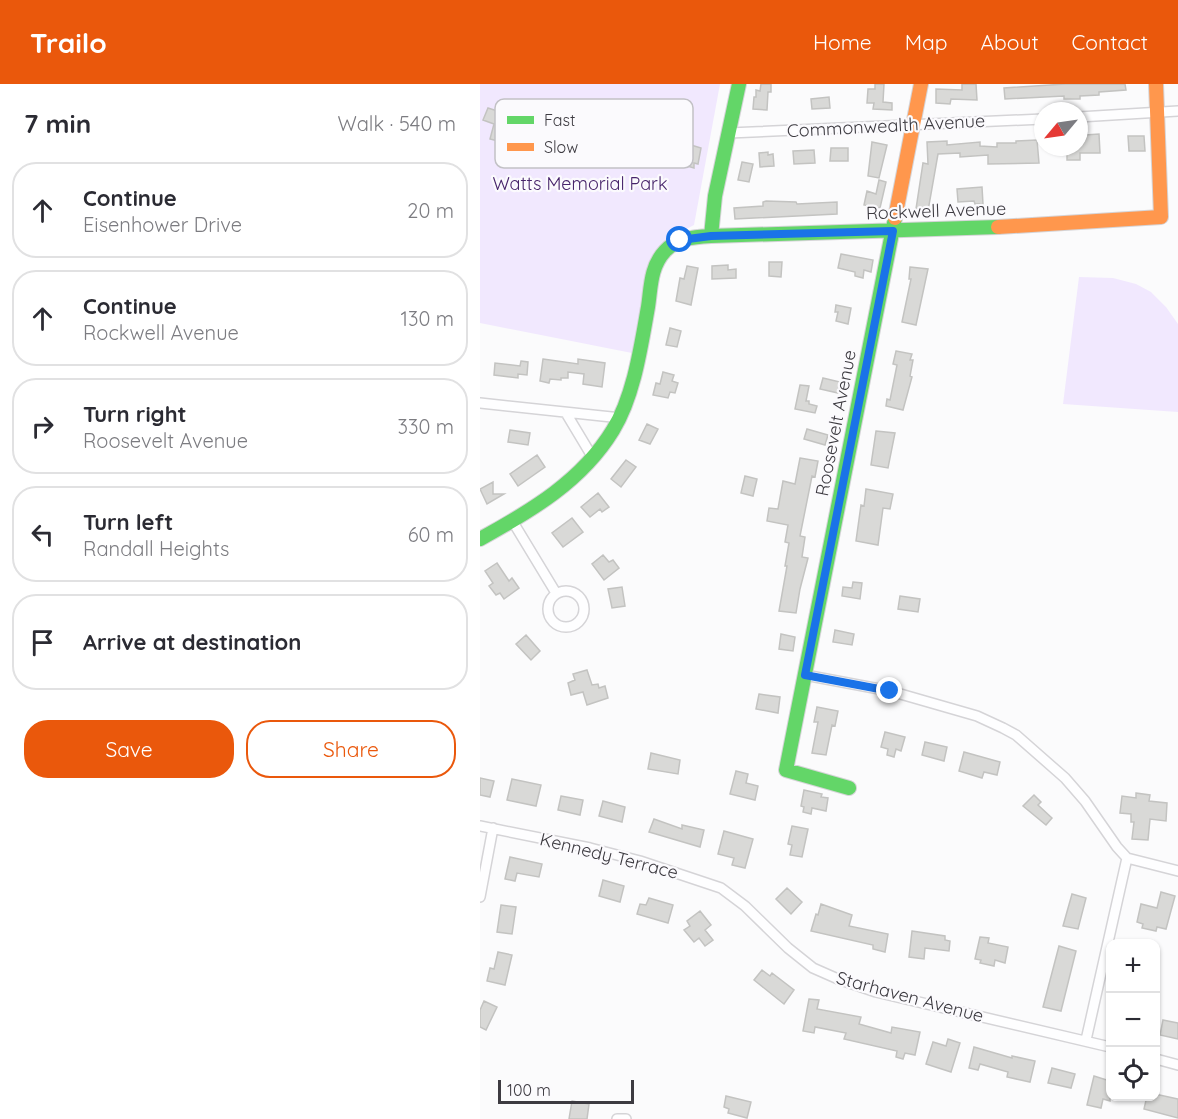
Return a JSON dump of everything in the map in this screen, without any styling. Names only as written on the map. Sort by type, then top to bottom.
[{"type":"street","points":[[711,236],[715,196],[740,84]]},
{"type":"street","name":"Roosevelt Avenue","points":[[849,788],[786,770],[921,84]]},
{"type":"street","points":[[1156,84],[1158,112]]},
{"type":"street","points":[[1088,116],[1178,111]]},
{"type":"street","name":"Rockwell Avenue","points":[[480,540],[513,522],[552,495],[574,478],[602,448],[621,418],[631,386],[652,278],[658,259],[671,245],[680,240],[711,236],[893,231],[1161,217],[1158,112]]},
{"type":"street","name":"Commonwealth Avenue","points":[[729,133],[1034,119]]},
{"type":"street","points":[[480,403],[621,418]]},
{"type":"street","points":[[566,412],[592,458]]},
{"type":"street","points":[[513,522],[556,593]]},
{"type":"street","points":[[572,592],[581,599],[583,616],[575,625],[564,627],[553,622],[549,605],[556,593],[572,592]]},
{"type":"street","points":[[805,675],[890,691],[977,716],[1003,728],[1016,735],[1065,778],[1127,858],[1178,871]]},
{"type":"street","name":"Kennedy Terrace","points":[[480,826],[591,848],[640,861],[721,888],[734,897]]},
{"type":"street","points":[[480,897],[493,828]]},
{"type":"street","points":[[1086,1040],[1127,858]]},
{"type":"street","name":"Starhaven Avenue","points":[[734,897],[805,962],[838,979],[876,992],[1106,1046]]},
{"type":"street","points":[[1160,1060],[1178,1065]]},
{"type":"green space","name":"Watts Memorial Park","points":[[480,84],[720,84],[694,225],[677,234],[656,250],[649,266],[632,353],[480,323]]},
{"type":"green space","points":[[1079,277],[1113,278],[1136,284],[1151,292],[1166,307],[1178,324],[1178,412],[1063,404]]},
{"type":"building","points":[[761,84],[771,84],[767,110],[753,109],[756,90],[760,91]]},
{"type":"building","points":[[875,84],[884,84],[883,102],[892,103],[892,110],[873,109],[874,103],[867,103],[868,89],[875,89]]},
{"type":"building","points":[[962,84],[976,84],[977,100],[951,99],[950,104],[936,103],[936,89],[962,90]]},
{"type":"building","points":[[1065,84],[1125,84],[1126,90],[1099,92],[1099,95],[1080,96],[1080,99],[1064,99],[1064,96],[1005,99],[1004,88]]},
{"type":"building","points":[[829,97],[830,108],[812,109],[811,99]]},
{"type":"building","points":[[488,108],[495,110],[495,140],[490,139],[494,124],[483,120]]},
{"type":"building","points":[[1099,134],[1100,153],[1088,153],[1088,135]]},
{"type":"building","points":[[1128,136],[1144,136],[1145,151],[1129,151]]},
{"type":"building","points":[[1034,140],[1034,156],[1038,156],[1039,163],[988,164],[988,155],[960,157],[960,153],[938,154],[928,211],[916,209],[923,163],[928,164],[927,142],[947,141],[947,145],[980,142],[980,146],[997,147],[997,143],[1016,143],[1016,141]]},
{"type":"building","points":[[872,142],[887,145],[879,178],[868,176]]},
{"type":"building","points":[[693,146],[701,148],[698,164],[694,163],[694,168]]},
{"type":"building","points":[[831,148],[848,148],[848,161],[830,161]]},
{"type":"building","points":[[814,150],[815,163],[794,164],[793,151]]},
{"type":"building","points":[[768,152],[768,155],[773,154],[774,166],[760,167],[759,153]]},
{"type":"building","points":[[1067,156],[1080,156],[1080,160],[1067,160]]},
{"type":"building","points":[[742,162],[753,164],[749,182],[738,180]]},
{"type":"building","points":[[879,180],[886,182],[880,208],[864,205],[867,191],[876,194]]},
{"type":"building","points":[[982,187],[983,204],[975,204],[974,201],[958,202],[957,189]]},
{"type":"building","points":[[763,202],[796,202],[797,204],[837,202],[837,214],[735,219],[734,208],[763,206]]},
{"type":"building","points":[[841,254],[873,260],[871,272],[864,270],[863,278],[855,276],[855,272],[838,268]]},
{"type":"building","points":[[769,262],[782,262],[781,277],[769,276]]},
{"type":"building","points":[[728,265],[728,270],[736,269],[736,278],[712,279],[712,266]]},
{"type":"building","points":[[687,266],[698,268],[691,305],[676,301],[680,278],[684,279]]},
{"type":"building","points":[[910,267],[928,269],[916,325],[902,322],[911,279],[909,279]]},
{"type":"building","points":[[836,305],[851,308],[848,324],[836,321],[838,312],[835,312]]},
{"type":"building","points":[[670,328],[681,331],[677,347],[666,345]]},
{"type":"building","points":[[896,351],[912,354],[910,360],[913,360],[910,376],[912,377],[903,410],[886,406],[887,399],[890,400],[897,365],[893,364]]},
{"type":"building","points":[[543,359],[578,364],[578,359],[605,363],[602,387],[583,384],[584,374],[568,372],[568,378],[550,379],[549,383],[540,381]]},
{"type":"building","points":[[521,361],[528,362],[527,375],[518,374],[518,378],[494,375],[495,363],[520,366]]},
{"type":"building","points":[[663,372],[674,375],[672,381],[678,383],[675,393],[670,392],[668,398],[653,395],[656,383],[660,384]]},
{"type":"building","points":[[823,378],[840,382],[838,393],[820,389]]},
{"type":"building","points":[[800,385],[809,386],[806,401],[817,406],[815,413],[795,409]]},
{"type":"building","points":[[647,424],[658,429],[650,444],[639,440]]},
{"type":"building","points":[[807,429],[828,435],[825,445],[804,439]]},
{"type":"building","points":[[510,430],[530,433],[528,445],[508,442]]},
{"type":"building","points":[[876,431],[895,433],[888,468],[871,465]]},
{"type":"building","points":[[537,455],[545,467],[518,486],[510,474]]},
{"type":"building","points":[[800,458],[818,461],[815,477],[812,476],[800,536],[805,537],[802,557],[808,558],[796,613],[779,611],[787,566],[785,566],[789,543],[785,542],[788,525],[767,521],[769,508],[778,509],[783,481],[795,484]]},
{"type":"building","points":[[626,460],[636,467],[621,487],[611,479]]},
{"type":"building","points":[[745,476],[757,479],[753,496],[741,493]]},
{"type":"building","points":[[493,482],[493,494],[504,494],[487,504],[480,489]]},
{"type":"building","points":[[866,489],[893,494],[890,509],[883,508],[878,545],[856,541],[861,505],[864,506]]},
{"type":"building","points":[[598,493],[609,507],[602,512],[600,509],[590,517],[581,507]]},
{"type":"building","points":[[572,518],[583,532],[563,547],[552,533]]},
{"type":"building","points":[[603,555],[609,562],[613,560],[619,568],[604,580],[592,564]]},
{"type":"building","points":[[497,563],[509,581],[512,578],[519,588],[504,599],[500,593],[496,595],[489,586],[493,583],[485,571]]},
{"type":"building","points":[[853,582],[862,583],[860,599],[842,596],[843,587],[852,588]]},
{"type":"building","points":[[622,587],[625,606],[612,608],[608,589]]},
{"type":"building","points":[[900,596],[920,599],[918,612],[898,609]]},
{"type":"building","points":[[835,630],[854,634],[852,645],[833,642]]},
{"type":"building","points":[[781,634],[795,637],[793,651],[779,649]]},
{"type":"building","points":[[526,635],[540,651],[531,660],[516,644]]},
{"type":"building","points":[[587,670],[592,685],[598,684],[599,688],[605,686],[608,698],[587,705],[583,692],[571,695],[568,683],[575,680],[573,674]]},
{"type":"building","points":[[759,694],[780,697],[778,713],[756,709]]},
{"type":"building","points":[[817,707],[838,711],[835,726],[832,725],[826,755],[812,753],[818,722],[814,722]]},
{"type":"building","points":[[885,732],[905,737],[901,751],[896,749],[894,757],[887,755],[888,749],[881,747]]},
{"type":"building","points":[[925,742],[947,747],[944,761],[922,755]]},
{"type":"building","points":[[964,752],[1000,762],[997,775],[984,772],[982,778],[959,771]]},
{"type":"building","points":[[651,753],[680,760],[678,774],[648,769]]},
{"type":"building","points":[[736,771],[748,774],[746,783],[758,786],[755,800],[730,794]]},
{"type":"building","points":[[480,778],[494,781],[490,797],[480,795]]},
{"type":"building","points":[[512,779],[541,785],[536,806],[507,800]]},
{"type":"building","points":[[804,790],[822,794],[821,797],[828,798],[826,811],[812,808],[811,814],[803,812],[804,807],[801,806]]},
{"type":"building","points":[[1136,793],[1150,795],[1149,801],[1167,803],[1166,821],[1150,819],[1148,840],[1132,839],[1134,822],[1131,822],[1131,814],[1120,813],[1122,796],[1136,798]]},
{"type":"building","points":[[1034,795],[1041,802],[1038,805],[1052,818],[1046,825],[1023,806]]},
{"type":"building","points":[[561,796],[583,800],[580,815],[558,810]]},
{"type":"building","points":[[603,801],[625,807],[622,822],[599,816]]},
{"type":"building","points":[[654,819],[682,829],[682,825],[704,830],[700,847],[649,832]]},
{"type":"building","points":[[792,826],[808,829],[802,857],[790,855],[792,845],[788,844]]},
{"type":"building","points":[[724,831],[753,839],[745,868],[732,865],[734,858],[718,854]]},
{"type":"building","points":[[510,857],[542,864],[539,877],[517,873],[515,881],[505,879]]},
{"type":"building","points":[[603,880],[624,886],[620,902],[599,896]]},
{"type":"building","points":[[787,888],[802,902],[791,914],[776,899]]},
{"type":"building","points":[[1161,892],[1175,896],[1166,929],[1157,927],[1156,931],[1142,928],[1143,924],[1137,922],[1141,904],[1157,908]]},
{"type":"building","points":[[1072,894],[1086,898],[1078,929],[1063,926]]},
{"type":"building","points":[[649,898],[673,905],[668,923],[637,914],[640,904],[646,905]]},
{"type":"building","points":[[821,904],[852,915],[849,926],[888,934],[885,952],[873,949],[873,945],[811,931]]},
{"type":"building","points":[[501,905],[516,907],[512,934],[497,932]]},
{"type":"building","points":[[700,911],[711,925],[705,930],[713,940],[705,946],[699,938],[694,942],[684,930],[690,926],[687,921]]},
{"type":"building","points":[[912,931],[945,936],[945,940],[950,941],[949,951],[925,948],[924,959],[909,957]]},
{"type":"building","points":[[980,937],[989,938],[988,943],[1008,947],[1005,963],[995,960],[994,966],[980,963],[981,960],[975,959]]},
{"type":"building","points":[[1059,946],[1076,951],[1061,1011],[1043,1007]]},
{"type":"building","points":[[498,952],[512,955],[505,985],[487,981],[490,968],[494,969]]},
{"type":"building","points":[[762,970],[770,976],[772,973],[794,990],[784,1004],[754,980]]},
{"type":"building","points":[[809,999],[819,1000],[817,1009],[861,1017],[859,1024],[891,1033],[892,1027],[920,1032],[915,1055],[905,1053],[903,1059],[896,1057],[897,1051],[844,1039],[846,1033],[815,1027],[814,1033],[803,1031]]},
{"type":"building","points":[[484,1001],[497,1007],[486,1030],[480,1027],[480,1010]]},
{"type":"building","points":[[1163,1020],[1178,1023],[1178,1039],[1160,1035]]},
{"type":"building","points":[[948,1039],[960,1043],[951,1072],[926,1064],[933,1042],[946,1046]]},
{"type":"building","points":[[974,1047],[1012,1058],[1012,1056],[1035,1061],[1030,1082],[1007,1077],[1008,1072],[980,1064],[978,1070],[969,1068]]},
{"type":"building","points":[[1052,1068],[1075,1074],[1071,1088],[1048,1083]]},
{"type":"building","points":[[1094,1076],[1106,1080],[1106,1100],[1103,1099],[1101,1108],[1087,1105]]},
{"type":"building","points":[[1160,1095],[1178,1099],[1178,1118],[1144,1109],[1146,1101],[1160,1101]]},
{"type":"building","points":[[726,1096],[751,1102],[747,1118],[728,1113],[729,1109],[724,1107]]},
{"type":"building","points":[[572,1101],[589,1104],[587,1119],[569,1119]]},
{"type":"traffic: fast","points":[[711,236],[715,196],[739,84]]},
{"type":"traffic: fast","points":[[849,788],[786,770],[895,218]]},
{"type":"traffic: fast","points":[[480,539],[536,506],[571,480],[586,465],[613,430],[626,402],[636,370],[656,264],[665,251],[675,243],[711,236],[998,227]]},
{"type":"traffic: slow","points":[[895,218],[921,84]]},
{"type":"traffic: slow","points":[[998,227],[1161,217],[1156,84]]},
{"type":"route","points":[[680,240],[711,236],[893,231],[805,675],[890,691]]}]
